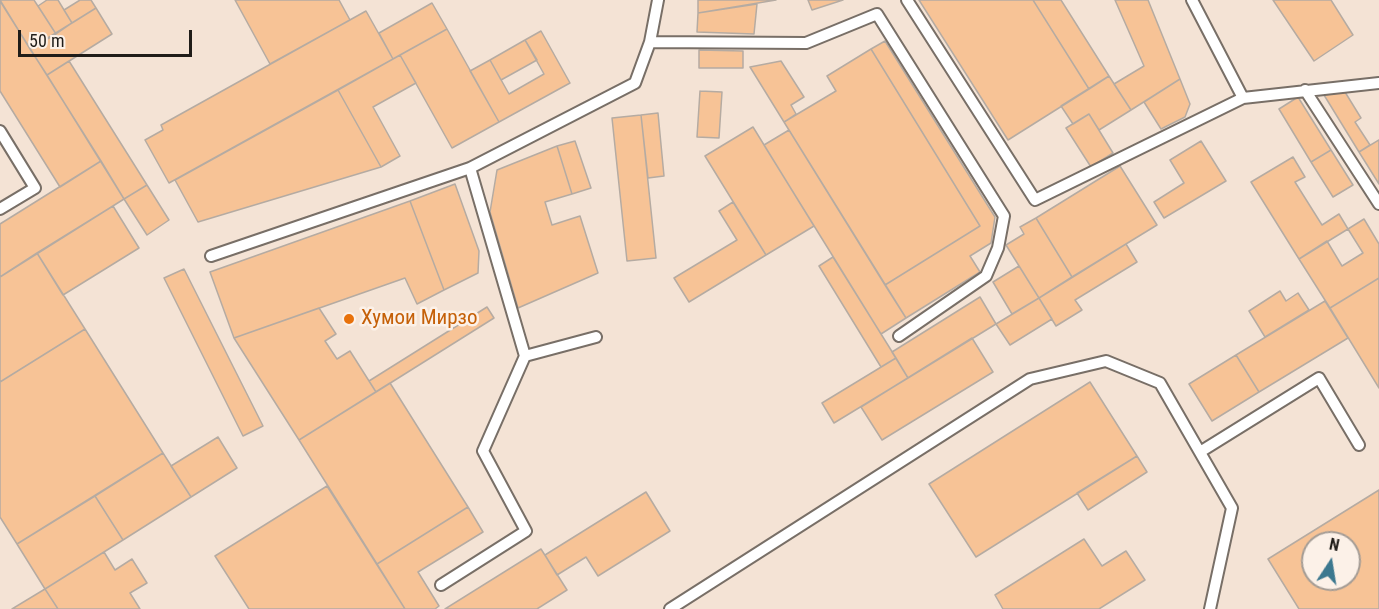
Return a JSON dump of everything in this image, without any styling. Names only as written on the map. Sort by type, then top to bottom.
[{"type":"lane","points":[[211,256],[470,168],[635,82],[650,42],[658,0]]},
{"type":"lane","points":[[907,0],[1035,200],[1243,98],[1379,83]]},
{"type":"lane","points":[[1192,0],[1243,98]]},
{"type":"lane","points":[[650,42],[806,43],[877,14],[1004,216],[998,248],[986,276],[899,336]]},
{"type":"lane","points":[[1305,90],[1379,204]]},
{"type":"lane","points":[[0,131],[35,188],[0,209]]},
{"type":"lane","points":[[441,585],[526,531],[483,451],[525,356],[470,168]]},
{"type":"lane","points":[[525,356],[596,337]]},
{"type":"lane","points":[[670,609],[1030,379],[1106,361],[1160,383],[1232,508],[1210,609]]},
{"type":"lane","points":[[1200,452],[1319,378],[1359,445]]},
{"type":"shaded area","points":[[0,0],[1379,0],[1379,609],[0,609]]},
{"type":"building","points":[[0,0],[34,0],[56,34],[30,49]]},
{"type":"building","points":[[47,0],[58,0],[72,23],[56,34],[38,6]]},
{"type":"building","points":[[80,0],[91,0],[96,8],[72,23],[64,10]]},
{"type":"building","points":[[235,0],[339,0],[350,20],[270,64]]},
{"type":"building","points":[[698,0],[776,0],[698,13]]},
{"type":"building","points":[[808,0],[843,0],[812,10]]},
{"type":"building","points":[[919,0],[1033,0],[1089,89],[1008,140]]},
{"type":"building","points":[[1033,0],[1061,0],[1109,76],[1089,89]]},
{"type":"building","points":[[1115,0],[1148,0],[1180,79],[1131,110],[1114,84],[1144,66]]},
{"type":"building","points":[[1273,0],[1331,0],[1353,35],[1314,61]]},
{"type":"building","points":[[0,1],[101,161],[60,187],[0,91]]},
{"type":"building","points":[[432,3],[447,29],[393,59],[379,33]]},
{"type":"building","points":[[757,4],[754,34],[697,32],[698,13]]},
{"type":"building","points":[[96,8],[112,34],[47,75],[30,49]]},
{"type":"building","points":[[366,11],[393,59],[169,183],[145,140],[163,130],[161,125]]},
{"type":"building","points":[[447,29],[499,122],[452,148],[400,55]]},
{"type":"building","points":[[541,31],[570,83],[499,122],[470,71],[490,60],[509,94],[544,74],[525,40]]},
{"type":"building","points":[[525,40],[537,60],[501,80],[490,60]]},
{"type":"building","points":[[885,41],[995,217],[991,243],[970,256],[980,272],[906,318],[885,285],[980,226],[871,49]]},
{"type":"building","points":[[871,49],[980,226],[885,285],[784,122],[836,91],[827,76]]},
{"type":"building","points":[[699,50],[743,51],[743,68],[699,68]]},
{"type":"building","points":[[400,55],[416,83],[373,107],[400,156],[381,167],[338,90]]},
{"type":"building","points":[[69,61],[147,185],[124,199],[47,75]]},
{"type":"building","points":[[781,61],[804,97],[791,105],[796,114],[784,122],[750,67]]},
{"type":"building","points":[[1109,76],[1131,110],[1099,130],[1089,114],[1073,124],[1061,106]]},
{"type":"building","points":[[1180,79],[1190,104],[1185,117],[1161,129],[1144,102]]},
{"type":"building","points":[[338,90],[381,167],[198,222],[175,180]]},
{"type":"building","points":[[700,91],[722,92],[719,138],[697,137]]},
{"type":"building","points":[[1345,92],[1361,118],[1355,122],[1370,145],[1359,152],[1324,95]]},
{"type":"building","points":[[1298,97],[1331,150],[1311,162],[1279,109]]},
{"type":"building","points":[[658,113],[664,176],[648,178],[641,115]]},
{"type":"building","points":[[1089,114],[1113,153],[1091,167],[1066,128]]},
{"type":"building","points":[[641,115],[656,258],[627,261],[612,118]]},
{"type":"building","points":[[753,127],[814,226],[766,255],[705,156]]},
{"type":"building","points":[[789,130],[906,318],[881,334],[764,145]]},
{"type":"building","points":[[1379,140],[1379,184],[1359,152]]},
{"type":"building","points":[[575,141],[591,188],[572,194],[557,146]]},
{"type":"building","points":[[1201,141],[1226,181],[1164,218],[1154,202],[1184,183],[1170,160]]},
{"type":"building","points":[[557,146],[572,194],[545,202],[552,225],[580,216],[598,273],[518,308],[490,212],[497,170]]},
{"type":"building","points":[[1331,150],[1353,185],[1333,197],[1311,162]]},
{"type":"building","points":[[1293,157],[1305,177],[1295,182],[1322,225],[1339,214],[1348,229],[1299,259],[1251,182]]},
{"type":"building","points":[[101,161],[124,199],[0,277],[0,224]]},
{"type":"building","points":[[1120,166],[1157,225],[1072,277],[1036,218]]},
{"type":"building","points":[[455,184],[479,251],[478,273],[444,290],[410,201]]},
{"type":"building","points":[[147,185],[169,220],[147,235],[124,199]]},
{"type":"building","points":[[410,201],[444,290],[417,304],[405,278],[234,338],[210,272]]},
{"type":"building","points":[[733,202],[766,255],[689,302],[674,278],[737,240],[719,211]]},
{"type":"building","points":[[113,206],[139,248],[63,295],[37,253]]},
{"type":"building","points":[[1036,218],[1072,277],[1039,298],[1006,245],[1024,234],[1020,227]]},
{"type":"building","points":[[1364,219],[1379,244],[1379,278],[1330,308],[1299,259],[1327,241],[1342,266],[1363,253],[1348,229]]},
{"type":"building","points":[[1126,244],[1137,262],[1075,300],[1082,310],[1056,326],[1039,298]]},
{"type":"building","points":[[37,253],[85,329],[0,382],[0,277]]},
{"type":"building","points":[[833,257],[896,358],[881,367],[819,266]]},
{"type":"building","points":[[1019,266],[1039,298],[1012,314],[993,282]]},
{"type":"building","points":[[184,269],[263,426],[243,436],[164,278]]},
{"type":"building","points":[[1379,278],[1379,388],[1330,308]]},
{"type":"building","points":[[1280,291],[1286,301],[1298,293],[1309,310],[1265,337],[1249,311]]},
{"type":"building","points":[[980,297],[996,324],[908,378],[892,352]]},
{"type":"building","points":[[1039,298],[1052,319],[1010,345],[996,324]]},
{"type":"building","points":[[1325,301],[1348,338],[1259,392],[1236,355]]},
{"type":"building","points":[[487,307],[494,318],[376,392],[369,381]]},
{"type":"building","points":[[319,308],[336,334],[325,341],[337,359],[350,351],[376,392],[299,440],[234,338]]},
{"type":"building","points":[[85,329],[163,453],[17,544],[0,517],[0,382]]},
{"type":"building","points":[[972,338],[993,372],[882,440],[861,407]]},
{"type":"building","points":[[1236,355],[1259,392],[1212,421],[1189,384]]},
{"type":"building","points":[[896,358],[908,378],[834,423],[822,403]]},
{"type":"building","points":[[1090,382],[1137,456],[976,557],[929,484]]},
{"type":"building","points":[[390,383],[468,507],[377,564],[299,440]]},
{"type":"building","points":[[218,437],[237,468],[191,497],[171,466]]},
{"type":"building","points":[[163,453],[191,497],[123,540],[95,496]]},
{"type":"building","points":[[1137,456],[1147,472],[1088,510],[1077,493]]},
{"type":"building","points":[[327,486],[405,609],[249,609],[215,556]]},
{"type":"building","points":[[1379,490],[1379,609],[1299,609],[1268,559],[1301,538],[1301,591],[1361,591],[1361,531],[1313,531]]},
{"type":"building","points":[[646,492],[670,531],[598,576],[586,557],[557,575],[545,555]]},
{"type":"building","points":[[95,496],[123,540],[45,589],[17,544]]},
{"type":"building","points":[[468,507],[483,532],[418,572],[439,606],[435,609],[405,609],[377,564]]},
{"type":"building","points":[[1084,539],[1102,566],[1126,551],[1145,580],[1099,609],[1003,609],[995,595]]},
{"type":"building","points":[[541,549],[567,590],[537,609],[445,609]]},
{"type":"building","points":[[104,552],[115,570],[132,559],[147,583],[130,593],[140,609],[58,609],[45,589]]},
{"type":"building","points":[[45,589],[58,609],[12,609]]},
{"type":"place","name":"Хумои Мирзо","points":[[349,319]]}]
